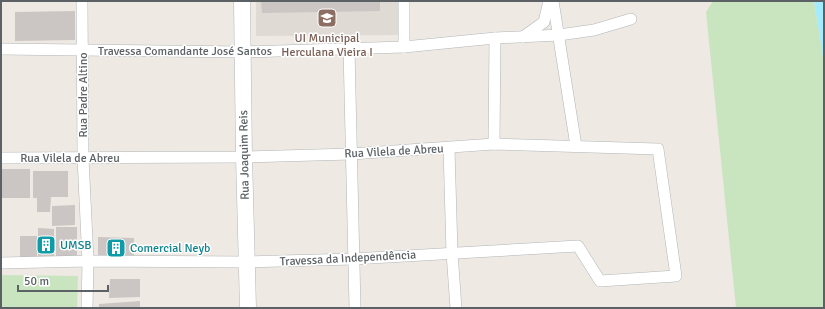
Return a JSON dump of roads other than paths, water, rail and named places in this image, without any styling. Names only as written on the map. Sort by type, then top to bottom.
[{"type":"street","name":"Rua Padre Altino","points":[[82,1],[83,158],[88,260],[87,308]]},
{"type":"street","name":"Rua Joaquim Reis","points":[[242,1],[248,308]]},
{"type":"street","points":[[404,1],[404,47]]},
{"type":"street","points":[[523,37],[544,22],[549,1]]},
{"type":"street","points":[[552,1],[559,35],[576,146]]},
{"type":"street","name":"Travessa Comandante José Santos","points":[[1,49],[242,52],[404,47],[495,38],[559,35],[594,30],[631,19]]},
{"type":"street","points":[[494,144],[495,38]]},
{"type":"street","points":[[349,49],[355,308]]},
{"type":"street","name":"Rua Vilela de Abreu","points":[[1,158],[244,157],[351,154],[494,144],[658,149],[676,276]]},
{"type":"street","points":[[449,148],[452,253],[456,308]]},
{"type":"street","name":"Travessa da Independência","points":[[1,263],[88,260],[246,262],[353,259],[578,246],[600,282],[676,276]]},
{"type":"water","points":[[814,1],[824,1],[824,63]]},
{"type":"place","name":"UI Municipal Herculana Vieira I","points":[[327,18]]},
{"type":"place","name":"UMSB","points":[[46,245]]},
{"type":"place","name":"Comercial Neyb","points":[[116,248]]}]
